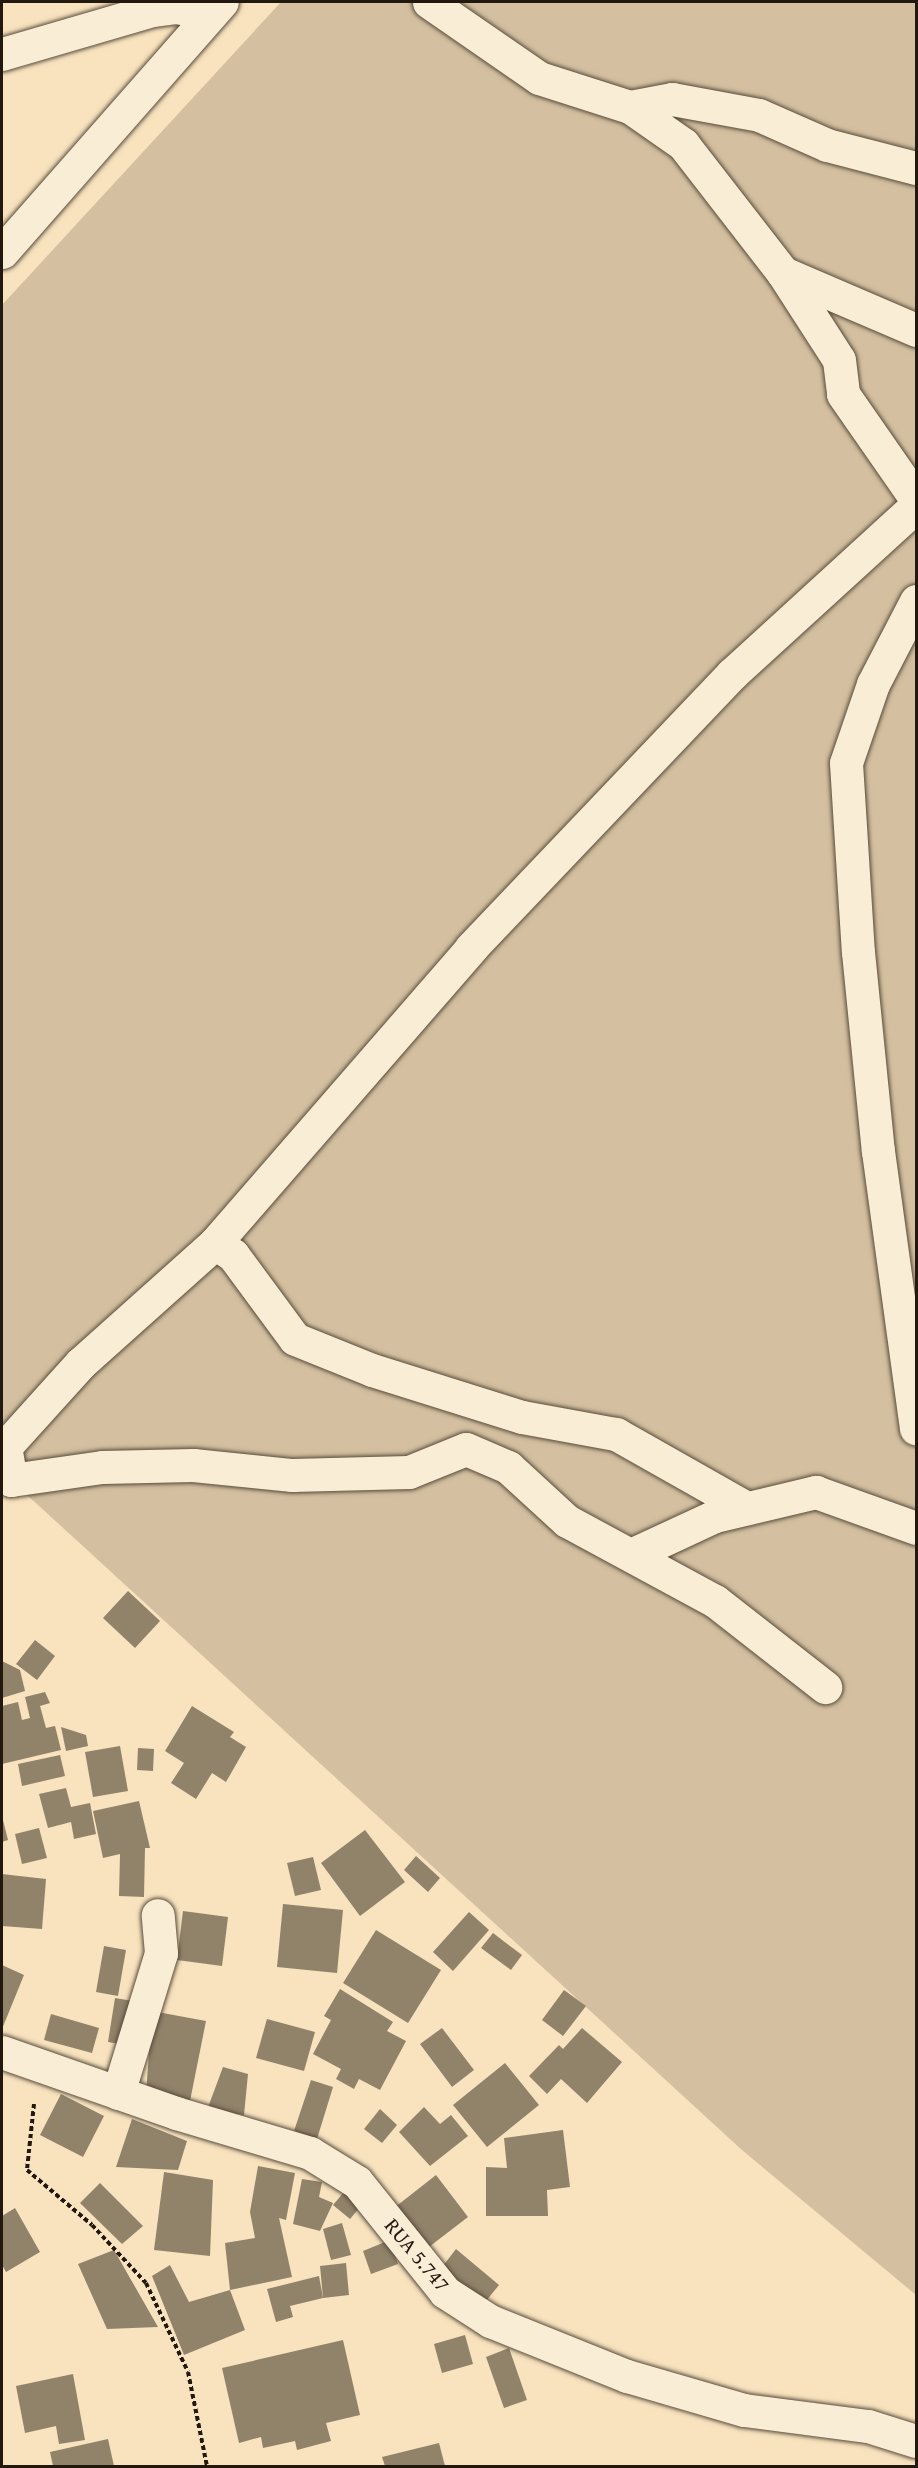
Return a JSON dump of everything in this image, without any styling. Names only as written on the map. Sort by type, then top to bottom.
[{"type":"street","points":[[429,2],[539,78],[630,107],[683,144],[783,273],[840,360],[843,394],[916,499]]},
{"type":"street","points":[[2,54],[152,10],[175,7],[216,7]]},
{"type":"street","points":[[2,252],[216,7]]},
{"type":"street","points":[[630,107],[672,99],[759,115],[828,145],[916,168]]},
{"type":"street","points":[[783,273],[916,330]]},
{"type":"street","points":[[825,1687],[715,1601],[633,1554],[567,1521],[508,1467],[466,1449],[409,1472],[292,1475],[193,1465],[113,1467],[6,1484],[5,1447],[81,1363],[215,1243],[479,940],[732,674],[916,506]]},
{"type":"street","points":[[916,601],[873,684],[846,762],[858,952],[878,1151],[916,1428]]},
{"type":"street","points":[[215,1243],[233,1255],[295,1339],[372,1370],[522,1417],[616,1434],[747,1508]]},
{"type":"street","points":[[633,1554],[715,1516],[816,1492],[916,1528]]},
{"type":"street","points":[[118,2093],[161,1953],[158,1915]]},
{"type":"street","name":"RUA 5.747","points":[[2,2052],[38,2068],[310,2153],[357,2182],[445,2292],[490,2321],[627,2376],[744,2410],[868,2426],[916,2441]]},
{"type":"path","points":[[38,2068],[27,2170],[92,2225],[146,2283],[188,2372],[207,2466]]},
{"type":"shaded area","points":[[281,2],[916,2],[916,2295],[742,2150],[2,1472],[2,305]]},
{"type":"building","points":[[128,1591],[160,1621],[135,1648],[103,1618]]},
{"type":"building","points":[[35,1640],[55,1656],[37,1680],[16,1664]]},
{"type":"building","points":[[2,1661],[20,1670],[25,1691],[2,1698]]},
{"type":"building","points":[[45,1692],[50,1703],[40,1706],[46,1728],[55,1726],[61,1750],[2,1764],[2,1706],[18,1702],[22,1720],[30,1718],[25,1697]]},
{"type":"building","points":[[192,1706],[234,1732],[230,1737],[246,1747],[226,1782],[212,1773],[196,1799],[171,1783],[184,1763],[165,1751]]},
{"type":"building","points":[[61,1727],[86,1735],[88,1746],[66,1751]]},
{"type":"building","points":[[120,1746],[128,1791],[93,1797],[85,1752]]},
{"type":"building","points":[[138,1748],[154,1749],[153,1771],[137,1770]]},
{"type":"building","points":[[60,1755],[65,1776],[22,1786],[18,1764]]},
{"type":"building","points":[[66,1788],[71,1807],[90,1803],[96,1834],[74,1839],[71,1822],[48,1828],[39,1794]]},
{"type":"building","points":[[139,1801],[150,1848],[145,1848],[144,1897],[119,1896],[120,1854],[103,1858],[93,1811]]},
{"type":"building","points":[[2,1816],[8,1840],[2,1842]]},
{"type":"building","points":[[39,1828],[47,1858],[22,1864],[15,1834]]},
{"type":"building","points":[[365,1830],[405,1882],[360,1916],[321,1863]]},
{"type":"building","points":[[416,1856],[440,1878],[428,1892],[404,1870]]},
{"type":"building","points":[[313,1857],[321,1890],[295,1896],[287,1863]]},
{"type":"building","points":[[2,1874],[46,1879],[42,1929],[2,1926]]},
{"type":"building","points":[[283,1904],[343,1910],[337,1973],[277,1967]]},
{"type":"building","points":[[183,1911],[228,1917],[222,1966],[177,1960]]},
{"type":"building","points":[[469,1912],[489,1930],[453,1971],[433,1952]]},
{"type":"building","points":[[376,1930],[441,1970],[408,2023],[343,1983]]},
{"type":"building","points":[[493,1933],[522,1955],[511,1970],[481,1948]]},
{"type":"building","points":[[104,1946],[126,1950],[118,1996],[96,1992]]},
{"type":"building","points":[[2,1965],[24,1975],[2,2029]]},
{"type":"building","points":[[340,1989],[393,2022],[387,2031],[406,2041],[380,2090],[359,2079],[354,2089],[336,2079],[341,2069],[313,2054],[331,2020],[324,2016]]},
{"type":"building","points":[[564,1990],[586,2006],[563,2036],[542,2020]]},
{"type":"building","points":[[115,1998],[133,2001],[126,2045],[108,2042]]},
{"type":"building","points":[[152,2011],[206,2021],[190,2101],[146,2094]]},
{"type":"building","points":[[51,2014],[99,2028],[92,2053],[44,2040]]},
{"type":"building","points":[[267,2019],[315,2032],[304,2071],[256,2058]]},
{"type":"building","points":[[442,2028],[474,2070],[452,2087],[420,2044]]},
{"type":"building","points":[[582,2028],[622,2062],[587,2103],[561,2079],[547,2094],[529,2076],[559,2045],[563,2049]]},
{"type":"building","points":[[505,2063],[539,2105],[487,2147],[453,2105]]},
{"type":"building","points":[[223,2067],[248,2074],[244,2115],[207,2110]]},
{"type":"building","points":[[311,2080],[333,2087],[317,2139],[294,2131]]},
{"type":"building","points":[[61,2094],[104,2116],[83,2157],[40,2135]]},
{"type":"building","points":[[424,2107],[440,2124],[451,2115],[468,2136],[430,2166],[399,2132]]},
{"type":"building","points":[[380,2109],[397,2125],[382,2143],[364,2129]]},
{"type":"building","points":[[132,2119],[187,2141],[178,2170],[116,2167]]},
{"type":"building","points":[[563,2130],[570,2187],[547,2190],[548,2216],[486,2216],[486,2167],[507,2168],[504,2138]]},
{"type":"building","points":[[258,2166],[295,2173],[286,2220],[279,2218],[292,2277],[230,2290],[225,2243],[255,2238],[250,2212]]},
{"type":"building","points":[[164,2172],[213,2180],[210,2256],[154,2250]]},
{"type":"building","points":[[436,2175],[468,2217],[425,2250],[394,2208]]},
{"type":"building","points":[[302,2179],[322,2182],[319,2197],[333,2203],[320,2231],[293,2224]]},
{"type":"building","points":[[100,2183],[143,2226],[122,2244],[80,2203]]},
{"type":"building","points":[[344,2192],[361,2206],[350,2219],[333,2205]]},
{"type":"building","points":[[15,2208],[40,2252],[6,2272],[2,2265],[2,2216]]},
{"type":"building","points":[[342,2223],[351,2255],[331,2260],[323,2229]]},
{"type":"building","points":[[390,2240],[398,2264],[371,2274],[363,2251]]},
{"type":"building","points":[[456,2249],[499,2285],[482,2306],[439,2271]]},
{"type":"building","points":[[114,2250],[158,2327],[107,2329],[78,2264]]},
{"type":"building","points":[[346,2263],[349,2295],[323,2298],[320,2266]]},
{"type":"building","points":[[170,2265],[189,2302],[230,2290],[245,2330],[184,2355],[152,2276]]},
{"type":"building","points":[[319,2276],[323,2298],[290,2306],[293,2317],[276,2322],[267,2289]]},
{"type":"building","points":[[465,2335],[473,2364],[442,2373],[434,2344]]},
{"type":"building","points":[[343,2340],[360,2415],[326,2423],[331,2441],[297,2450],[295,2441],[263,2448],[261,2437],[239,2443],[222,2368]]},
{"type":"building","points":[[509,2348],[527,2400],[504,2408],[486,2357]]},
{"type":"building","points":[[73,2374],[85,2440],[59,2444],[56,2426],[25,2433],[16,2386]]},
{"type":"building","points":[[108,2439],[114,2466],[53,2466],[50,2452]]},
{"type":"building","points":[[439,2443],[445,2466],[385,2466],[382,2457]]}]
